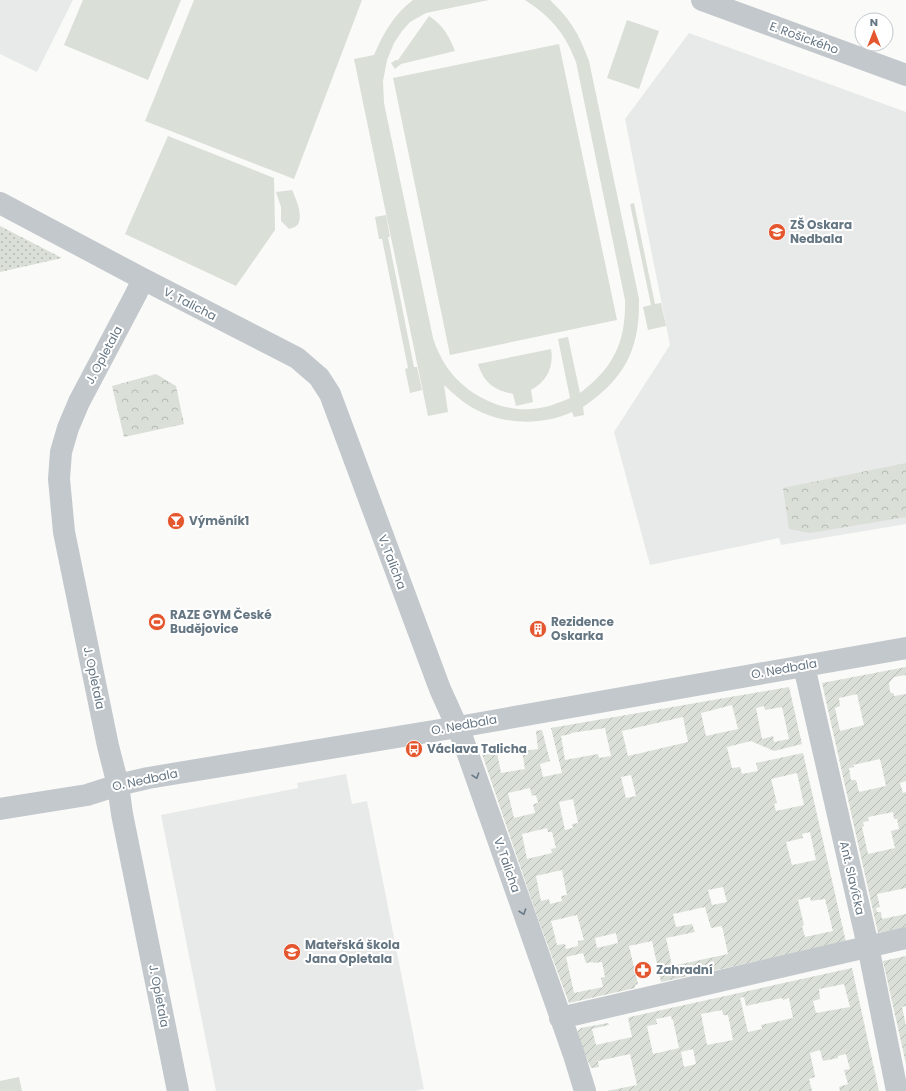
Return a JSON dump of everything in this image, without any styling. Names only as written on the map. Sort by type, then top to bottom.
[{"type":"street","name":"E. Rošického","points":[[702,0],[906,75]]},
{"type":"street","name":"V. Talicha","points":[[0,203],[143,279],[297,358],[319,377],[330,394],[440,689],[458,727],[574,1055],[585,1091]]},
{"type":"street","name":"J. Opletala","points":[[143,279],[79,402],[68,428],[61,452],[59,479],[64,532],[108,746],[118,785],[122,814],[178,1091]]},
{"type":"street","name":"O. Nedbala","points":[[0,809],[86,795],[148,778],[458,727],[906,648]]},
{"type":"street","name":"Ant. Slavíčka","points":[[804,666],[868,946],[897,1091]]},
{"type":"street","points":[[560,1018],[906,938]]},
{"type":"shaded area","points":[[0,0],[73,0],[37,72],[0,54]]},
{"type":"shaded area","name":"ZŠ Oskara Nedbala","points":[[689,33],[906,112],[906,524],[781,545],[779,538],[650,565],[614,432],[670,345],[625,119]]},
{"type":"shaded area","name":"Mateřská škola Jana Opletala","points":[[346,774],[352,804],[367,801],[424,1089],[415,1091],[216,1091],[161,815],[298,788],[297,783]]},
{"type":"green space","points":[[83,0],[181,0],[148,80],[64,45]]},
{"type":"green space","points":[[194,0],[362,0],[294,179],[145,121]]},
{"type":"green space","points":[[413,0],[489,0],[426,13],[410,22],[394,43],[387,60],[383,81],[384,103],[435,345],[455,378],[466,387],[478,396],[490,402],[517,409],[531,409],[551,405],[570,398],[558,339],[568,337],[580,393],[602,374],[616,352],[623,328],[625,300],[576,62],[567,42],[556,26],[550,19],[525,0],[550,0],[564,14],[574,28],[585,51],[589,61],[639,299],[639,317],[633,348],[627,362],[609,385],[583,407],[584,415],[574,417],[572,412],[548,420],[522,422],[497,418],[469,406],[444,385],[448,412],[428,416],[354,59],[374,55],[390,25],[400,12]]},
{"type":"green space","points":[[429,16],[445,31],[455,51],[401,64],[395,69],[391,63],[398,60]]},
{"type":"green space","points":[[627,20],[659,31],[639,89],[607,78]]},
{"type":"green space","points":[[559,44],[617,320],[450,355],[393,78]]},
{"type":"green space","points":[[168,136],[274,178],[275,230],[236,286],[125,234]]},
{"type":"green space","points":[[292,190],[298,206],[300,218],[298,225],[289,229],[281,221],[281,207],[276,192]]},
{"type":"green space","points":[[634,203],[655,304],[661,303],[666,326],[648,330],[643,307],[651,305],[630,204]]},
{"type":"green space","points":[[386,215],[390,237],[388,237],[414,367],[417,367],[422,390],[410,393],[405,369],[408,368],[382,239],[379,239],[375,217]]},
{"type":"green space","points":[[0,226],[62,258],[0,272]]},
{"type":"green space","points":[[551,349],[552,356],[548,373],[537,386],[531,390],[533,402],[516,406],[513,394],[495,388],[491,385],[483,376],[478,364]]},
{"type":"green space","points":[[156,374],[176,386],[184,424],[124,437],[112,386]]},
{"type":"green space","points":[[906,463],[906,517],[810,533],[789,529],[783,488]]},
{"type":"green space","points":[[906,667],[906,675],[894,677],[889,683],[890,692],[894,694],[894,696],[906,694],[906,781],[900,783],[903,793],[906,792],[906,888],[877,894],[880,907],[876,908],[877,912],[881,912],[882,919],[906,914],[906,927],[878,933],[822,683]],"holes":[[[857,694],[864,725],[840,731],[835,708],[840,706],[839,698]],[[880,759],[886,786],[859,792],[856,780],[851,780],[849,768],[854,767],[853,765]],[[893,812],[894,819],[897,819],[899,829],[891,831],[895,848],[868,854],[862,827],[864,826],[863,822],[869,821],[868,817]]]},
{"type":"green space","points":[[789,687],[802,744],[774,751],[751,741],[727,747],[732,768],[740,767],[742,774],[758,771],[756,763],[803,753],[846,942],[661,982],[652,941],[629,946],[638,984],[635,985],[635,988],[569,1003],[537,916],[482,754],[497,752],[501,773],[525,769],[522,751],[538,749],[536,731],[542,730],[550,761],[540,764],[543,777],[562,773],[551,728]],"holes":[[[732,705],[738,729],[706,736],[701,713]],[[764,706],[765,710],[782,707],[789,739],[774,742],[773,736],[762,739],[756,708]],[[683,717],[688,742],[628,756],[622,731]],[[605,728],[611,756],[599,758],[598,754],[565,760],[561,736]],[[797,773],[804,805],[776,811],[774,804],[777,803],[771,779]],[[631,775],[636,796],[626,798],[621,777]],[[530,788],[532,796],[536,795],[538,803],[533,804],[535,813],[514,818],[508,793]],[[573,799],[578,823],[572,824],[573,828],[565,830],[559,802]],[[547,828],[548,832],[552,832],[556,848],[551,849],[552,853],[527,859],[522,834]],[[810,832],[816,860],[792,865],[786,842],[803,838],[802,834]],[[562,870],[567,895],[561,896],[562,901],[550,904],[549,899],[541,901],[536,876]],[[723,887],[727,902],[712,905],[708,890]],[[810,897],[811,901],[825,899],[833,931],[805,937],[802,926],[804,925],[798,900]],[[705,907],[711,928],[722,926],[728,954],[672,966],[666,938],[695,932],[692,924],[676,927],[673,914]],[[577,915],[584,940],[578,941],[578,946],[566,949],[565,944],[557,945],[551,921]],[[616,933],[618,943],[597,948],[595,938]],[[583,953],[586,963],[602,962],[605,977],[601,978],[603,987],[574,993],[566,957]]]},
{"type":"green space","points":[[906,956],[906,1006],[902,1007],[906,1026],[906,1064],[883,961]]},
{"type":"green space","points":[[852,968],[879,1091],[840,1091],[839,1087],[848,1084],[844,1070],[850,1069],[846,1054],[838,1056],[838,1058],[823,1061],[820,1050],[810,1053],[815,1077],[809,1079],[812,1091],[607,1091],[637,1085],[630,1054],[598,1061],[599,1067],[591,1068],[578,1038],[577,1032],[581,1028],[608,1023],[609,1025],[592,1029],[596,1045],[632,1037],[628,1018]],"holes":[[[844,984],[850,1007],[816,1013],[813,1001],[820,999],[819,989]],[[744,997],[746,1006],[782,998],[783,1000],[789,998],[793,1018],[761,1025],[762,1029],[748,1032],[740,998]],[[722,1010],[723,1015],[728,1015],[733,1040],[707,1045],[701,1014]],[[671,1016],[679,1048],[653,1054],[647,1026],[657,1024],[656,1019]],[[693,1049],[696,1064],[684,1067],[681,1052]]]},
{"type":"green space","points":[[19,1077],[22,1091],[0,1091],[0,1081]]},
{"type":"place","name":"ZŠ Oskara Nedbala","points":[[777,232]]},
{"type":"place","name":"Výměník1","points":[[176,521]]},
{"type":"place","name":"RAZE GYM České Budějovice","points":[[157,622]]},
{"type":"place","name":"Rezidence Oskarka","points":[[538,629]]},
{"type":"place","name":"Václava Talicha","points":[[414,749]]},
{"type":"place","name":"Mateřská škola Jana Opletala","points":[[292,952]]},
{"type":"place","name":"Zahradní","points":[[643,970]]}]
